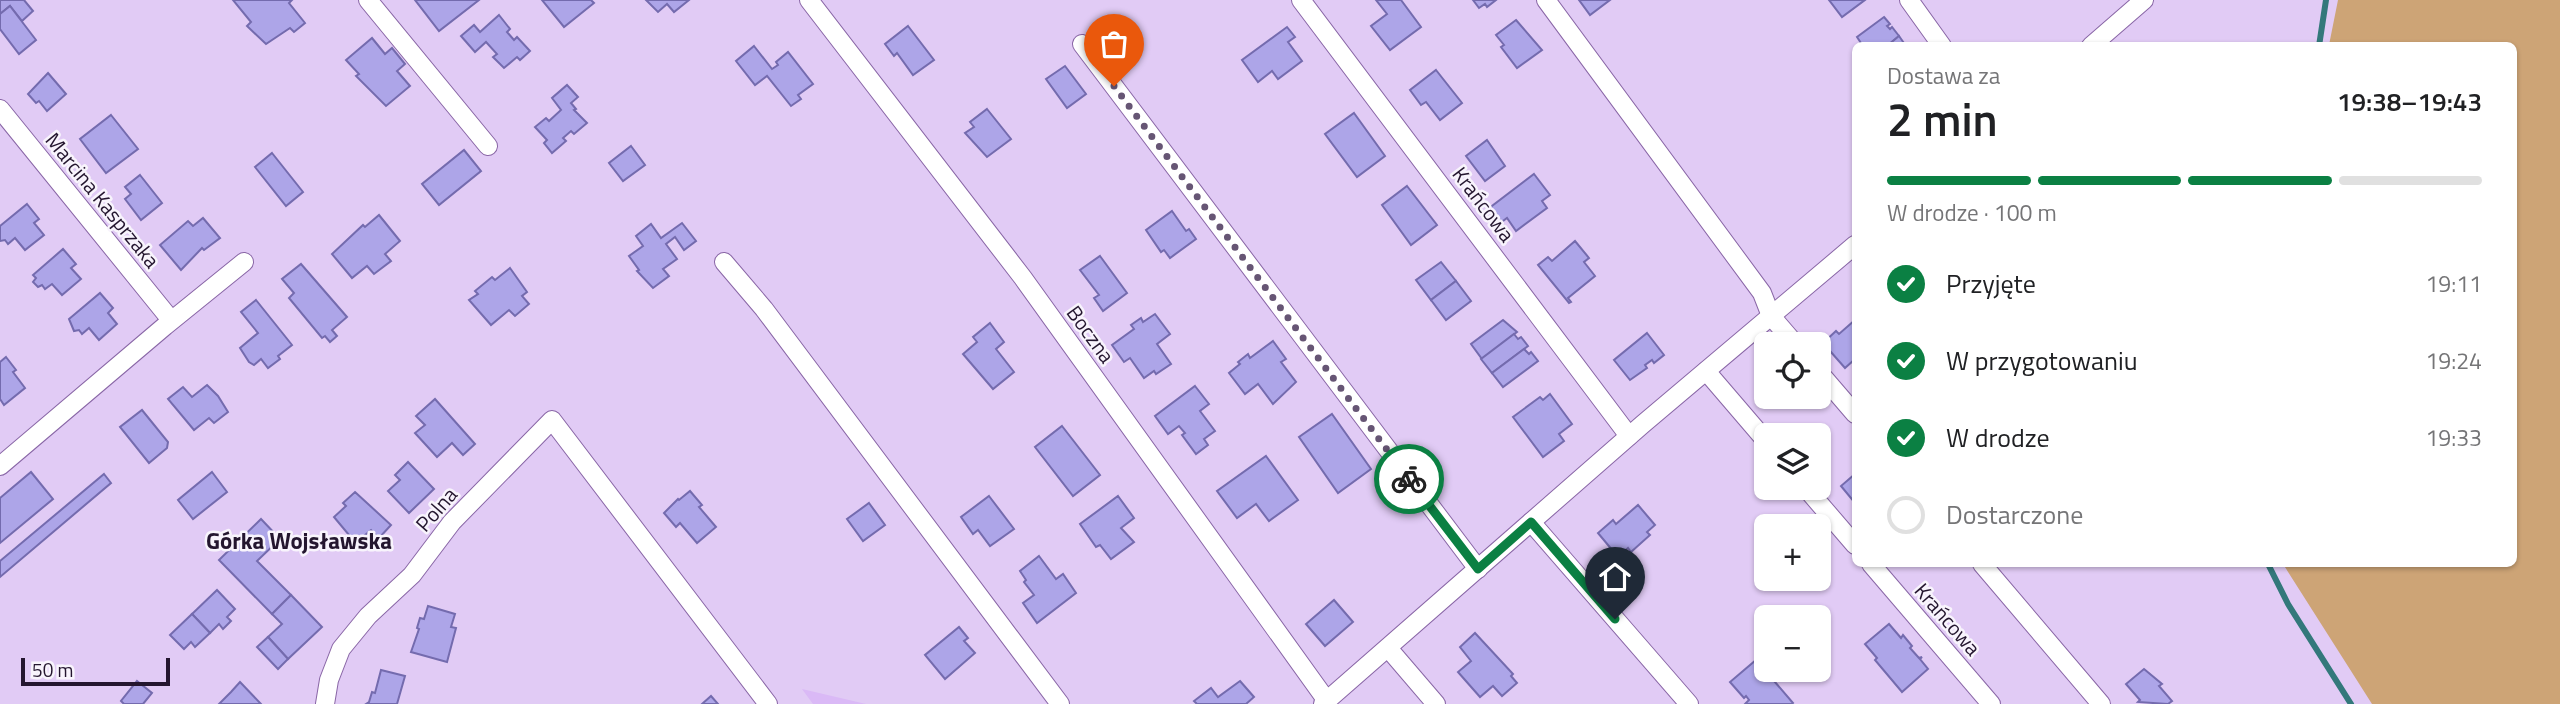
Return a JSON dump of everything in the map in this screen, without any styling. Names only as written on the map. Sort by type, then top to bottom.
[{"type":"street","points":[[368,0],[488,146]]},
{"type":"street","name":"Boczna","points":[[809,0],[1023,278],[1325,703]]},
{"type":"street","name":"Krańcowa","points":[[1301,0],[1629,436]]},
{"type":"street","points":[[1546,0],[1762,293],[1771,316],[1785,332]]},
{"type":"street","points":[[1909,0],[1939,42]]},
{"type":"street","points":[[2096,42],[2144,0]]},
{"type":"street","points":[[1082,44],[1478,569]]},
{"type":"street","name":"Marcina Kasprzaka","points":[[0,109],[171,320]]},
{"type":"street","points":[[1325,703],[1629,436],[1852,248]]},
{"type":"street","points":[[0,466],[171,320],[244,262]]},
{"type":"street","points":[[724,262],[764,309],[1060,704]]},
{"type":"street","points":[[1706,371],[1754,427]]},
{"type":"street","points":[[1831,386],[1852,411]]},
{"type":"street","name":"Polna","points":[[325,704],[329,680],[341,649],[348,640],[368,616],[412,575],[452,522],[552,420],[768,704]]},
{"type":"street","points":[[1816,500],[1852,542]]},
{"type":"street","points":[[1531,522],[1689,704]]},
{"type":"street","name":"Krańcowa","points":[[1874,567],[1991,704]]},
{"type":"street","points":[[1985,567],[2102,704]]},
{"type":"street","points":[[1388,648],[1436,704]]},
{"type":"shaded area","points":[[2338,0],[2560,0],[2560,704],[2372,704],[2285,567],[2517,567],[2517,42],[2330,42]]},
{"type":"shaded area","points":[[802,689],[866,704],[813,704]]},
{"type":"building","points":[[0,0],[24,0],[33,11],[22,21],[10,6],[0,14]]},
{"type":"building","points":[[233,0],[292,0],[289,3],[305,23],[294,32],[290,28],[266,44],[247,26],[251,22]]},
{"type":"building","points":[[415,0],[479,0],[439,31]]},
{"type":"building","points":[[542,0],[591,0],[594,3],[564,27]]},
{"type":"building","points":[[646,0],[689,0],[674,12],[667,4],[658,12]]},
{"type":"building","points":[[1376,0],[1401,0],[1421,27],[1390,50],[1371,26],[1387,14]]},
{"type":"building","points":[[1473,0],[1496,0],[1487,7],[1485,4],[1479,8]]},
{"type":"building","points":[[1579,0],[1610,0],[1590,15]]},
{"type":"building","points":[[1829,0],[1865,0],[1842,17]]},
{"type":"building","points":[[10,6],[36,40],[19,54],[0,29],[0,14]]},
{"type":"building","points":[[499,15],[510,29],[507,32],[514,40],[517,37],[530,51],[504,68],[493,57],[497,54],[486,42],[475,52],[461,36],[474,25],[480,32]]},
{"type":"building","points":[[1884,17],[1890,24],[1887,26],[1890,29],[1892,27],[1899,36],[1892,42],[1860,42],[1857,37]]},
{"type":"building","points":[[1516,20],[1542,50],[1517,68],[1501,47],[1504,45],[1496,35]]},
{"type":"building","points":[[908,26],[934,60],[913,75],[897,53],[894,56],[885,44]]},
{"type":"building","points":[[1287,27],[1295,37],[1288,42],[1302,61],[1278,79],[1272,71],[1258,82],[1242,60]]},
{"type":"building","points":[[1899,36],[1903,42],[1892,42]]},
{"type":"building","points":[[372,38],[385,54],[392,48],[405,64],[397,71],[410,86],[386,106],[356,76],[359,74],[346,60]]},
{"type":"building","points":[[754,46],[772,69],[788,52],[813,84],[798,95],[801,99],[791,106],[767,76],[755,85],[736,61]]},
{"type":"building","points":[[1065,66],[1086,94],[1067,108],[1046,79]]},
{"type":"building","points":[[1436,70],[1462,103],[1440,120],[1426,102],[1421,105],[1410,90]]},
{"type":"building","points":[[48,73],[66,94],[47,111],[39,101],[36,103],[28,94]]},
{"type":"building","points":[[567,85],[578,97],[571,103],[576,109],[574,110],[587,123],[574,134],[571,131],[563,138],[566,141],[552,153],[544,143],[547,140],[535,127],[546,118],[549,121],[561,110],[552,98]]},
{"type":"building","points":[[987,109],[1011,139],[987,157],[965,133],[974,127],[970,122]]},
{"type":"building","points":[[1354,113],[1385,156],[1357,177],[1325,134]]},
{"type":"building","points":[[111,115],[138,149],[106,173],[80,139]]},
{"type":"building","points":[[1487,140],[1505,166],[1485,181],[1466,156]]},
{"type":"building","points":[[631,146],[645,165],[623,181],[609,163]]},
{"type":"building","points":[[464,150],[481,171],[439,205],[422,184]]},
{"type":"building","points":[[272,153],[303,192],[286,206],[255,167]]},
{"type":"building","points":[[1534,174],[1550,195],[1542,201],[1547,208],[1516,231],[1507,218],[1499,224],[1488,209]]},
{"type":"building","points":[[140,175],[162,203],[141,220],[125,199],[131,194],[125,187]]},
{"type":"building","points":[[1407,186],[1437,225],[1411,245],[1382,205]]},
{"type":"building","points":[[27,204],[39,219],[34,223],[44,235],[25,250],[15,238],[8,244],[5,240],[0,241],[0,226]]},
{"type":"building","points":[[1172,211],[1186,231],[1189,229],[1196,239],[1170,258],[1164,250],[1161,252],[1146,230]]},
{"type":"building","points":[[379,215],[400,241],[385,254],[391,261],[374,274],[367,266],[352,278],[332,254],[363,225],[365,227]]},
{"type":"building","points":[[203,218],[220,238],[204,250],[202,248],[181,270],[160,245],[188,221],[193,226]]},
{"type":"building","points":[[682,223],[696,241],[684,250],[675,237],[666,244],[677,259],[663,269],[669,276],[653,288],[637,271],[639,270],[629,256],[643,246],[636,236],[651,224],[661,238]]},
{"type":"building","points":[[1575,241],[1589,258],[1584,262],[1595,276],[1568,298],[1571,302],[1569,303],[1538,265],[1548,257],[1552,261]]},
{"type":"building","points":[[63,249],[76,264],[71,268],[81,279],[62,295],[52,284],[45,289],[42,285],[38,287],[33,282],[36,278],[33,275]]},
{"type":"building","points":[[1100,256],[1127,293],[1103,311],[1094,298],[1099,295],[1080,270]]},
{"type":"building","points":[[1441,262],[1456,281],[1431,300],[1416,280]]},
{"type":"building","points":[[301,264],[347,317],[332,330],[337,336],[330,342],[325,336],[322,338],[289,298],[294,293],[282,279]]},
{"type":"building","points":[[510,268],[527,292],[522,296],[529,304],[515,316],[509,310],[491,325],[469,300],[478,294],[475,291],[492,277],[495,280]]},
{"type":"building","points":[[1456,281],[1471,301],[1446,320],[1431,300]]},
{"type":"building","points":[[100,293],[113,308],[108,313],[117,324],[99,340],[89,328],[82,334],[79,330],[74,331],[69,319]]},
{"type":"building","points":[[256,300],[292,345],[268,368],[261,359],[254,365],[249,362],[240,348],[258,333],[241,312]]},
{"type":"building","points":[[1155,314],[1170,334],[1157,344],[1171,364],[1144,378],[1130,358],[1124,362],[1112,345],[1134,329],[1131,325],[1141,318],[1143,322]]},
{"type":"building","points":[[1503,320],[1517,332],[1482,359],[1471,344]]},
{"type":"building","points":[[990,323],[1004,342],[996,349],[1014,372],[993,389],[963,354],[977,342],[973,337]]},
{"type":"building","points":[[1852,323],[1852,362],[1845,368],[1831,352],[1831,336],[1836,331],[1839,334]]},
{"type":"building","points":[[1647,333],[1664,355],[1654,363],[1652,360],[1645,365],[1647,368],[1630,380],[1614,360]]},
{"type":"building","points":[[1514,334],[1518,339],[1521,337],[1528,346],[1492,373],[1481,359]]},
{"type":"building","points":[[1273,341],[1286,359],[1281,362],[1296,382],[1273,404],[1258,384],[1245,394],[1229,373],[1248,354],[1250,358]]},
{"type":"building","points":[[1524,349],[1529,354],[1531,352],[1538,361],[1503,387],[1492,373]]},
{"type":"building","points":[[6,357],[25,388],[4,405],[0,399],[0,362]]},
{"type":"building","points":[[207,385],[228,412],[214,423],[209,418],[194,430],[168,399],[183,387],[192,397]]},
{"type":"building","points":[[1195,386],[1209,404],[1200,411],[1215,431],[1204,439],[1208,445],[1196,454],[1182,435],[1185,433],[1179,426],[1168,434],[1155,416]]},
{"type":"building","points":[[1550,394],[1572,424],[1559,434],[1564,441],[1543,457],[1513,417],[1540,397],[1543,400]]},
{"type":"building","points":[[435,399],[475,444],[463,455],[452,443],[437,457],[415,433],[425,425],[416,416]]},
{"type":"building","points":[[142,410],[168,442],[167,448],[149,463],[120,427]]},
{"type":"building","points":[[1332,414],[1371,469],[1338,493],[1299,437]]},
{"type":"building","points":[[1062,426],[1100,475],[1073,496],[1035,447]]},
{"type":"building","points":[[1266,456],[1298,500],[1269,521],[1256,504],[1237,518],[1217,491]]},
{"type":"building","points":[[408,462],[434,489],[409,513],[388,491],[400,480],[395,475]]},
{"type":"building","points":[[31,472],[53,499],[0,543],[0,498]]},
{"type":"building","points":[[212,472],[227,492],[193,519],[178,500]]},
{"type":"building","points":[[104,474],[111,483],[0,577],[0,561]]},
{"type":"building","points":[[1852,477],[1852,499],[1841,486]]},
{"type":"building","points":[[690,491],[716,527],[697,543],[680,523],[676,527],[664,513]]},
{"type":"building","points":[[355,492],[391,525],[379,538],[371,530],[365,535],[368,538],[359,547],[334,517],[346,506],[343,503]]},
{"type":"building","points":[[989,496],[1014,529],[990,546],[978,530],[973,534],[961,517]]},
{"type":"building","points":[[1118,496],[1134,518],[1121,528],[1134,542],[1111,559],[1100,545],[1096,547],[1080,524]]},
{"type":"building","points":[[869,503],[885,525],[863,541],[847,519]]},
{"type":"building","points":[[1638,505],[1655,525],[1647,532],[1650,535],[1631,552],[1628,548],[1618,557],[1598,533],[1613,520],[1616,524]]},
{"type":"building","points":[[261,519],[280,539],[257,561],[291,595],[272,614],[219,560]]},
{"type":"building","points":[[1039,556],[1056,579],[1063,574],[1076,593],[1037,623],[1023,603],[1034,595],[1020,571]]},
{"type":"building","points":[[217,590],[235,609],[227,617],[231,621],[223,629],[219,624],[210,633],[192,614]]},
{"type":"building","points":[[291,595],[322,627],[288,659],[268,637],[282,624],[272,614]]},
{"type":"building","points":[[1334,600],[1353,622],[1325,646],[1306,624]]},
{"type":"building","points":[[428,606],[455,614],[451,627],[456,628],[447,662],[411,652],[420,618],[424,619]]},
{"type":"building","points":[[192,614],[210,633],[195,647],[191,642],[184,649],[170,635]]},
{"type":"building","points":[[1889,624],[1901,638],[1903,635],[1912,646],[1910,648],[1919,658],[1922,657],[1920,659],[1928,669],[1902,692],[1865,644]]},
{"type":"building","points":[[959,627],[968,638],[964,641],[975,653],[945,679],[925,655]]},
{"type":"building","points":[[1475,633],[1513,674],[1511,676],[1517,683],[1502,696],[1493,686],[1480,697],[1458,672],[1471,661],[1460,647]]},
{"type":"building","points":[[268,637],[288,659],[278,669],[257,647]]},
{"type":"building","points":[[1754,662],[1754,682],[1775,682],[1793,703],[1745,704],[1749,700],[1730,682]]},
{"type":"building","points":[[2144,669],[2162,684],[2159,686],[2172,701],[2168,704],[2138,702],[2140,700],[2126,684]]},
{"type":"building","points":[[381,670],[405,676],[397,704],[366,704],[372,692],[375,693]]},
{"type":"building","points":[[137,681],[152,693],[143,704],[124,704],[121,701]]},
{"type":"building","points":[[1240,681],[1254,697],[1246,704],[1197,704],[1194,701],[1211,688],[1218,697]]},
{"type":"building","points":[[240,682],[261,704],[219,704],[231,692]]},
{"type":"building","points":[[711,696],[718,704],[702,704]]},
{"type":"waterway","points":[[2320,42],[2326,0]]},
{"type":"waterway","points":[[2270,567],[2288,604],[2351,704]]},
{"type":"way so far","points":[[1114,86],[1409,479]]},
{"type":"district","name":"Górka Wojsławska","points":[[299,540]]},
{"type":"route","points":[[1409,479],[1478,569],[1531,522],[1615,619]]}]
